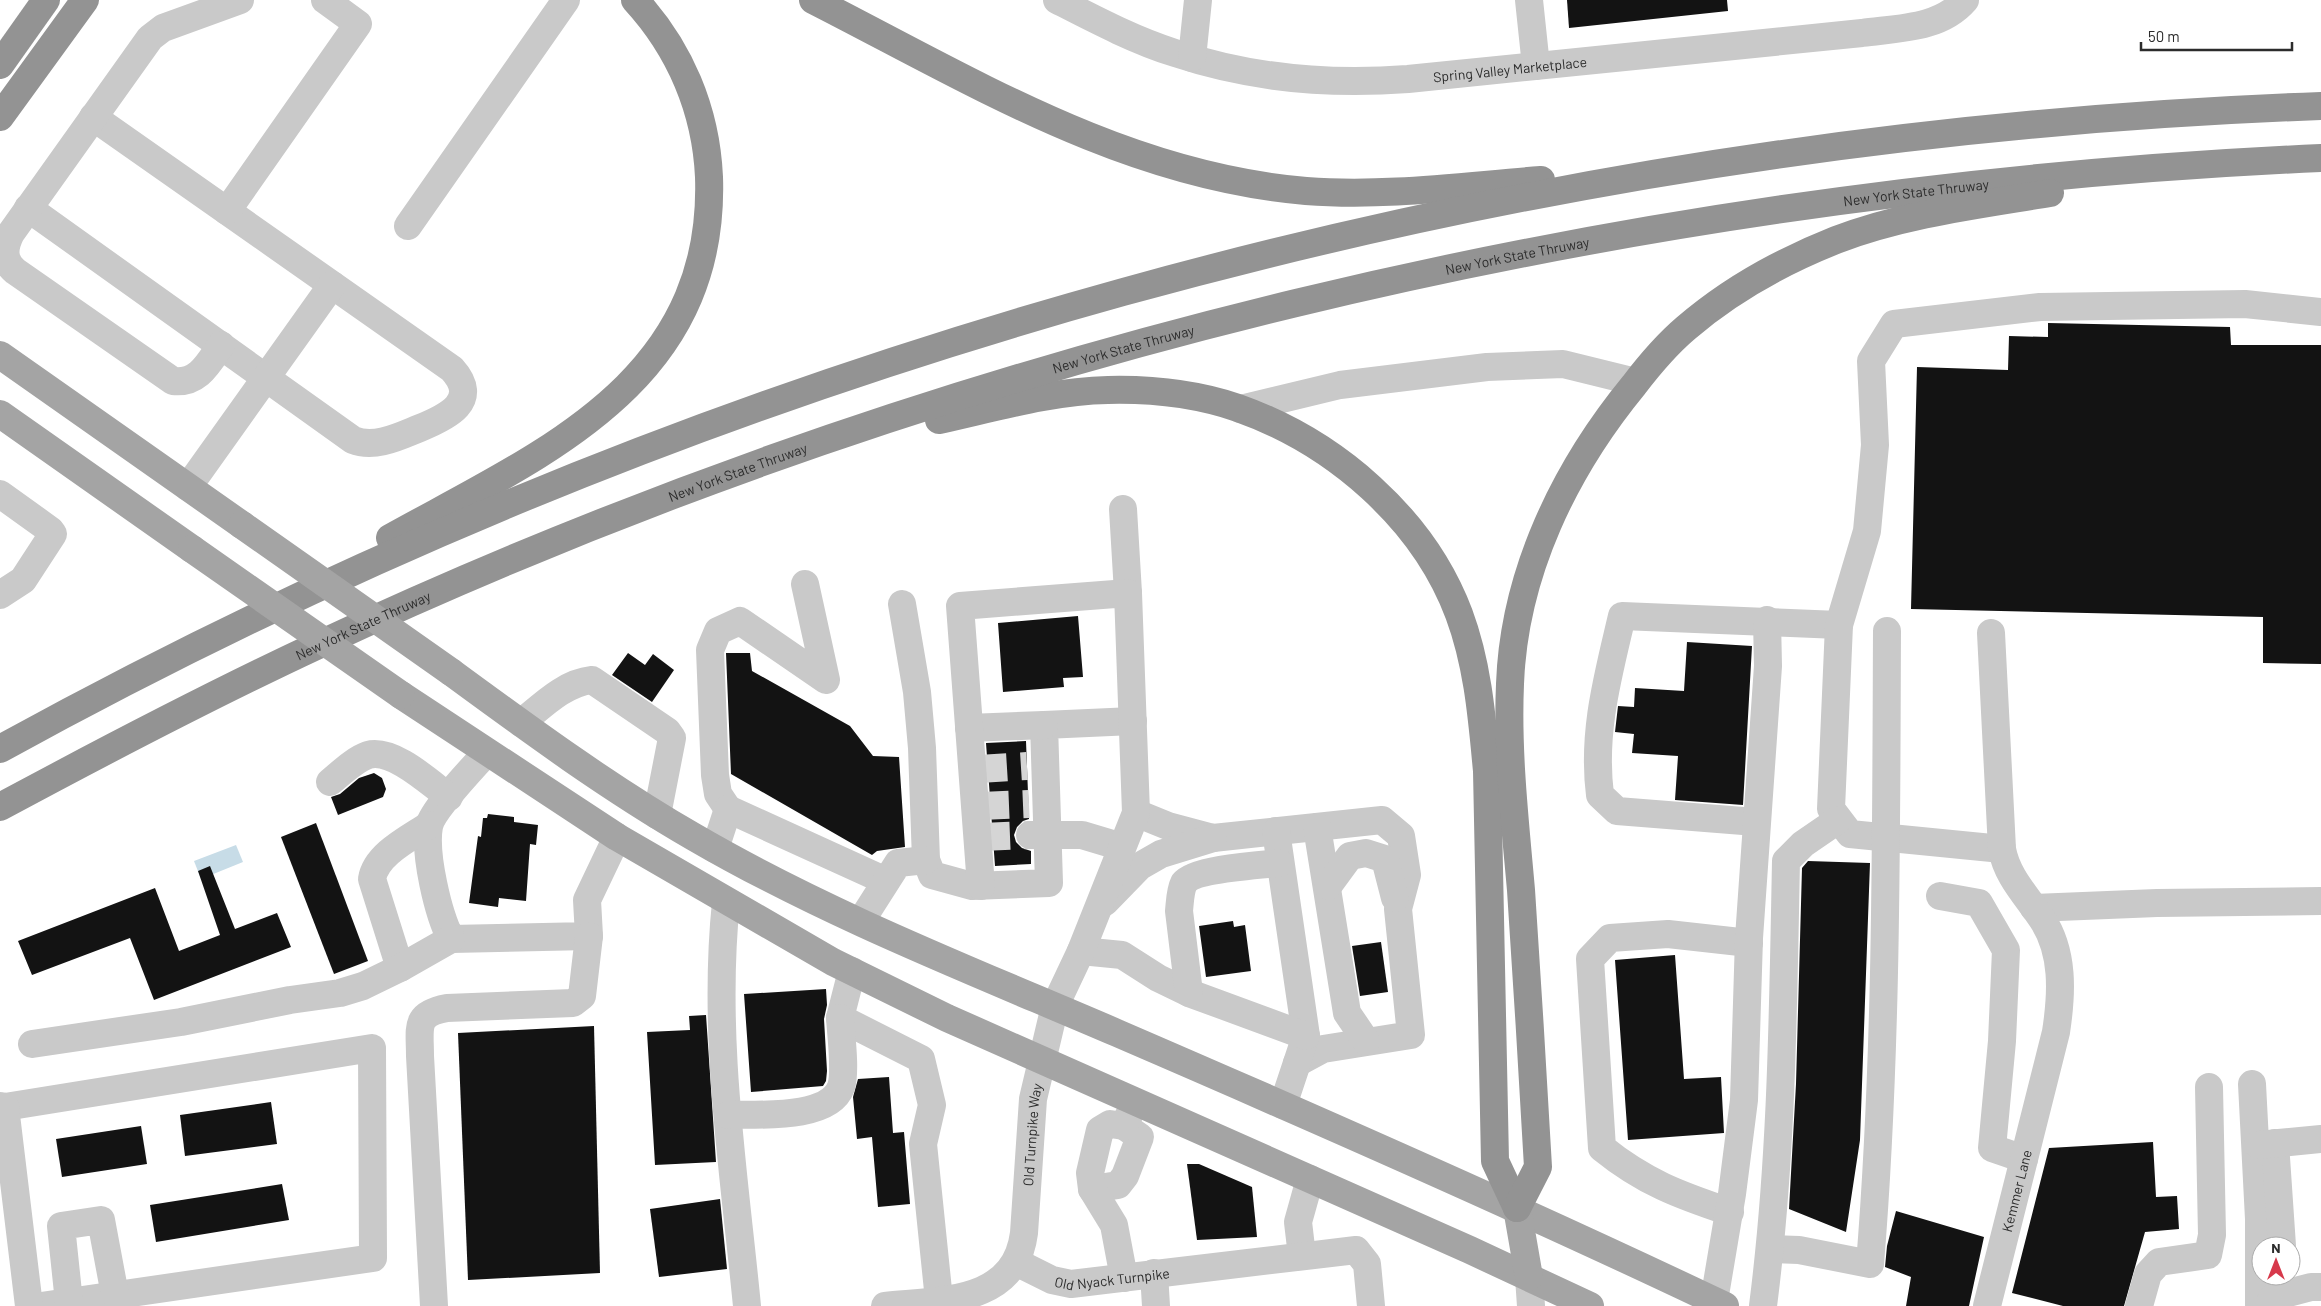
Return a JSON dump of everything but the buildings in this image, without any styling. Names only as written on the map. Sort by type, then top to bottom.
[{"type":"highway","points":[[0,65],[46,0]]},
{"type":"highway","points":[[0,117],[85,0]]},
{"type":"highway","points":[[0,749],[160,664],[511,471],[554,445],[611,403],[636,379],[654,356],[676,322],[699,265],[707,226],[708,167],[699,111],[686,76],[664,35],[635,0]]},
{"type":"highway","points":[[813,0],[1031,111],[1086,136],[1170,166],[1237,181],[1307,191],[1384,192],[1710,166]]},
{"type":"highway","points":[[160,664],[350,573],[564,481],[728,419],[903,359],[1128,292],[1316,244],[1489,205],[1710,166],[1857,145],[2004,128],[2226,110],[2321,106]]},
{"type":"highway","name":"New York State Thruway","points":[[0,807],[195,704],[391,612],[582,531],[789,453],[929,406],[1140,343],[1292,304],[1498,258],[1642,230],[1862,197],[2082,173],[2229,162],[2321,158]]},
{"type":"highway","points":[[1517,1208],[1538,1167],[1511,755],[1510,682],[1514,644],[1530,574],[1557,504],[1591,441],[1655,357],[1684,330],[1715,305],[1783,264],[1840,239],[1888,224],[1937,212],[2229,162]]},
{"type":"highway","points":[[789,453],[1026,401],[1084,391],[1131,390],[1178,394],[1240,409],[1293,433],[1324,451],[1352,472],[1380,498],[1425,550],[1445,582],[1459,614],[1469,644],[1477,680],[1487,771],[1495,1161],[1517,1208]]},
{"type":"highway","points":[[0,812],[49,781]]},
{"type":"main road","points":[[0,355],[451,672],[520,723],[657,815],[715,849],[795,891],[861,921],[1517,1208],[1719,1303]]},
{"type":"main road","points":[[0,414],[486,753],[617,837],[726,902],[852,971],[947,1018],[1590,1306]]},
{"type":"main road","points":[[1517,1208],[1529,1278]]},
{"type":"street","points":[[221,345],[200,373],[187,380],[173,381],[15,271],[6,259],[7,241],[28,208],[143,46],[156,33],[172,24],[240,0]]},
{"type":"street","points":[[227,211],[358,24],[325,0]]},
{"type":"street","points":[[408,226],[566,0]]},
{"type":"street","name":"Spring Valley Marketplace","points":[[1057,0],[1143,41],[1192,58],[1275,75],[1340,81],[1394,80],[1862,33],[1917,25],[1940,19],[1954,11],[1965,0]]},
{"type":"street","points":[[1192,58],[1198,0]]},
{"type":"street","points":[[1529,0],[1536,66]]},
{"type":"street","points":[[28,208],[266,378],[361,443],[376,443],[414,430],[448,416],[460,403],[463,394],[462,385],[452,369],[93,117]]},
{"type":"street","points":[[188,487],[332,285]]},
{"type":"street","points":[[2002,849],[1850,834],[1831,809],[1839,625],[1867,531],[1875,445],[1871,361],[1894,324],[2040,307],[2244,304],[2321,312]]},
{"type":"street","points":[[1240,409],[1340,386],[1487,367],[1563,364],[1636,382]]},
{"type":"street","points":[[0,494],[53,534],[23,580],[0,595]]},
{"type":"street","points":[[1123,509],[1136,813],[1168,826],[1213,838]]},
{"type":"street","points":[[805,584],[826,680],[740,621],[718,631],[710,650],[715,775],[718,794],[728,809],[886,881]]},
{"type":"street","points":[[980,886],[975,769],[969,728],[960,606],[1128,593]]},
{"type":"street","points":[[902,604],[917,692],[922,748],[926,860],[932,875],[972,886],[1049,883],[1038,834],[1037,803],[1036,765],[1044,725]]},
{"type":"street","points":[[1756,822],[1617,811],[1600,795],[1597,741],[1604,692],[1622,616],[1768,620],[1839,625]]},
{"type":"street","points":[[1719,1303],[1744,1100],[1749,943],[1768,666],[1768,620]]},
{"type":"street","points":[[1770,1249],[1799,1250],[1870,1264],[1878,1168],[1886,837],[1887,631]]},
{"type":"street","name":"Kemmer Lane","points":[[1991,633],[2002,849],[2008,869],[2055,941],[2059,963],[2059,1014],[2024,1159],[1993,1304]]},
{"type":"street","points":[[520,723],[568,686],[592,680],[667,731],[672,738],[657,815]]},
{"type":"street","points":[[969,728],[1133,721]]},
{"type":"street","points":[[400,968],[372,878],[374,868],[394,850],[430,825],[448,797],[486,753]]},
{"type":"street","points":[[330,782],[351,764],[368,756],[387,756],[404,764],[448,797]]},
{"type":"street","points":[[715,849],[728,809]]},
{"type":"street","name":"Old Turnpike Way","points":[[1016,1262],[1024,1233],[1034,1099],[1041,1060],[1055,1006],[1080,951],[1136,813]]},
{"type":"street","points":[[1097,910],[1140,866],[1161,854],[1213,838],[1382,820],[1401,836],[1408,875],[1398,909]]},
{"type":"street","points":[[1763,1306],[1770,1249],[1779,1132],[1786,861],[1803,844],[1838,820]]},
{"type":"street","points":[[430,825],[431,868],[443,925],[450,939]]},
{"type":"street","points":[[1317,827],[1347,1013],[1366,1041]]},
{"type":"street","points":[[1276,831],[1306,1036],[1283,1105]]},
{"type":"street","points":[[1038,834],[1082,835],[1122,847]]},
{"type":"street","points":[[434,1306],[420,1056],[420,1030],[423,1017],[432,1011],[447,1008],[574,1003],[582,996],[589,936],[588,900],[617,837]]},
{"type":"street","points":[[1297,1063],[1324,1049],[1410,1035],[1398,909],[1385,859],[1366,853],[1350,856],[1328,886]]},
{"type":"street","points":[[861,921],[898,863],[926,860]]},
{"type":"street","points":[[1189,993],[1179,910],[1180,897],[1185,882],[1198,874],[1280,863]]},
{"type":"street","points":[[1940,896],[1979,903],[2006,950],[2002,1041],[1992,1148],[2024,1159]]},
{"type":"street","points":[[2034,908],[2157,903],[2321,901]]},
{"type":"street","points":[[726,902],[722,938],[722,1054],[747,1306]]},
{"type":"street","points":[[1730,1212],[1674,1193],[1624,1166],[1602,1148],[1590,959],[1610,938],[1668,934],[1749,943]]},
{"type":"street","points":[[32,1044],[181,1022],[290,1000],[340,993],[362,986],[400,968],[450,939],[589,936]]},
{"type":"street","points":[[1080,951],[1122,955],[1158,978],[1189,993],[1306,1036]]},
{"type":"street","points":[[728,1115],[812,1110],[832,1100],[841,1086],[840,1018],[852,971]]},
{"type":"street","points":[[840,1018],[921,1059],[932,1105],[922,1144],[922,1303]]},
{"type":"street","points":[[29,1306],[6,1169],[3,1107],[372,1048],[373,1258],[41,1306]]},
{"type":"street","points":[[2252,1084],[2265,1144],[2280,1236]]},
{"type":"street","points":[[2139,1306],[2148,1274],[2159,1262],[2208,1255],[2212,1235],[2209,1087]]},
{"type":"street","points":[[1124,1126],[1135,1102]]},
{"type":"street","points":[[1092,1189],[1118,1185],[1125,1176],[1140,1136],[1124,1126],[1110,1124],[1100,1130],[1090,1173],[1092,1189],[1114,1225],[1124,1278]]},
{"type":"street","points":[[2265,1144],[2321,1139]]},
{"type":"street","points":[[2259,1306],[2265,1144]]},
{"type":"street","points":[[1302,1256],[1298,1222],[1310,1179]]},
{"type":"street","points":[[69,1302],[61,1226],[102,1220],[115,1295]]},
{"type":"street","name":"Old Nyack Turnpike","points":[[1016,1262],[1062,1283],[1079,1284],[1154,1273],[1356,1250],[1367,1264],[1371,1306]]},
{"type":"street","points":[[885,1306],[922,1303],[973,1293],[996,1284],[1016,1262]]},
{"type":"street","points":[[1154,1273],[1156,1306]]},
{"type":"street","points":[[1529,1278],[1531,1306]]},
{"type":"street","points":[[2279,1292],[2321,1286]]},
{"type":"water","points":[[236,845],[243,862],[201,879],[194,861]]},
{"type":"tunnel","points":[[979,769],[1027,766]]},
{"type":"tunnel","points":[[981,806],[1029,804]]},
{"type":"tunnel","points":[[982,837],[1030,835]]}]
